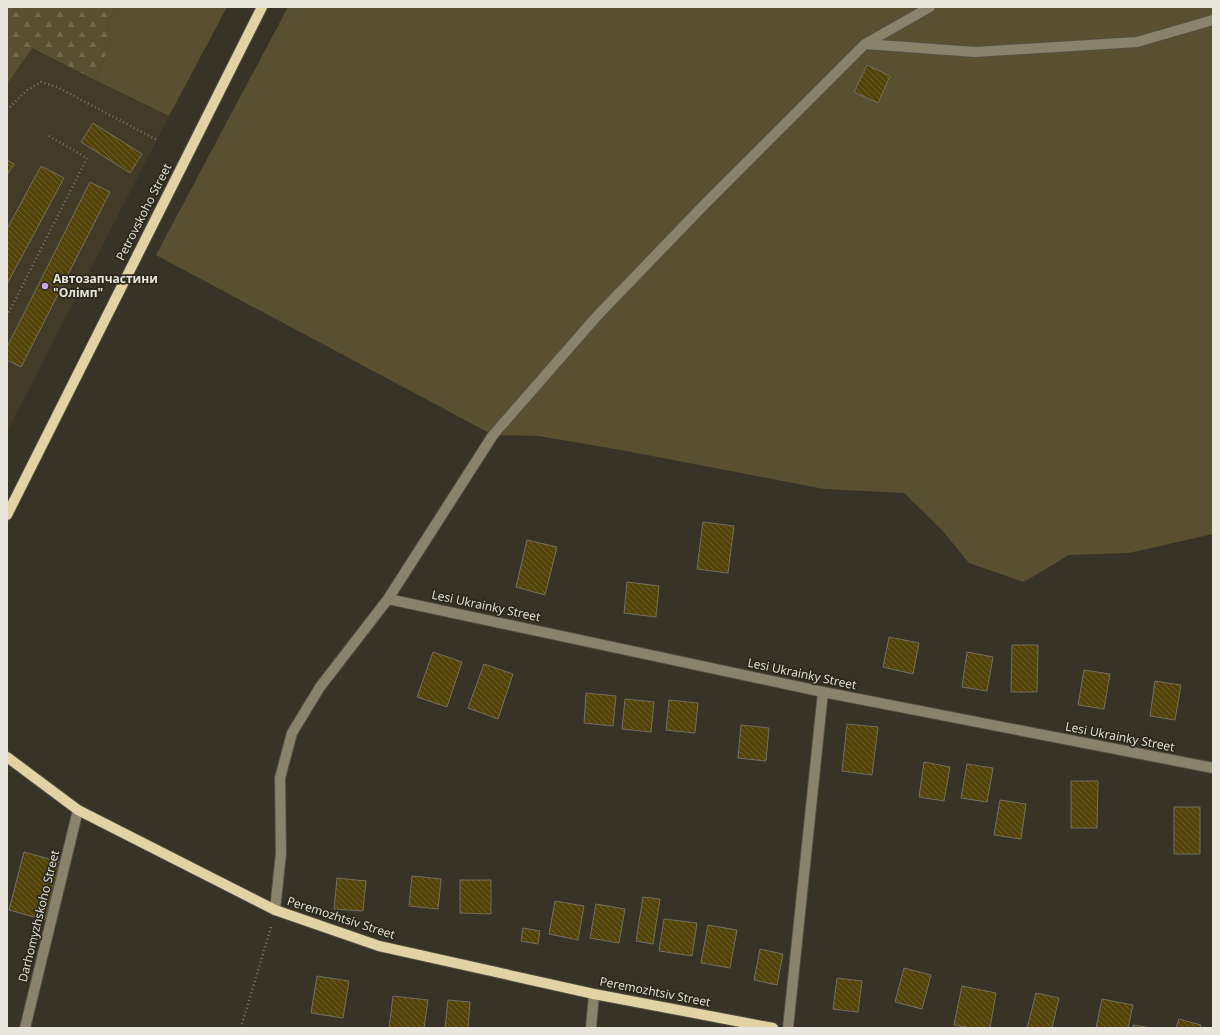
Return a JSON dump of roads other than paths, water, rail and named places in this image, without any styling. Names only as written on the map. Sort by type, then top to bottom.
[{"type":"main road","name":"Petrovskoho Street","points":[[7,515],[262,7]]},
{"type":"main road","name":"Peremozhtsiv Street","points":[[7,757],[78,810],[276,910],[379,946],[594,994],[773,1028]]},
{"type":"street","points":[[276,910],[281,853],[280,778],[292,733],[320,687],[388,599],[498,429],[597,316],[704,204],[865,44],[930,7]]},
{"type":"street","points":[[865,44],[975,52],[1137,42],[1213,20]]},
{"type":"street","name":"Lesi Ukrainky Street","points":[[388,599],[823,692],[1213,768]]},
{"type":"street","points":[[788,1028],[823,692]]},
{"type":"street","name":"Darhomyzhskoho Street","points":[[25,1028],[78,810]]},
{"type":"street","points":[[591,1028],[594,994]]},
{"type":"place","name":"Автозапчастини \"Олімп\"","points":[[45,286]]}]
